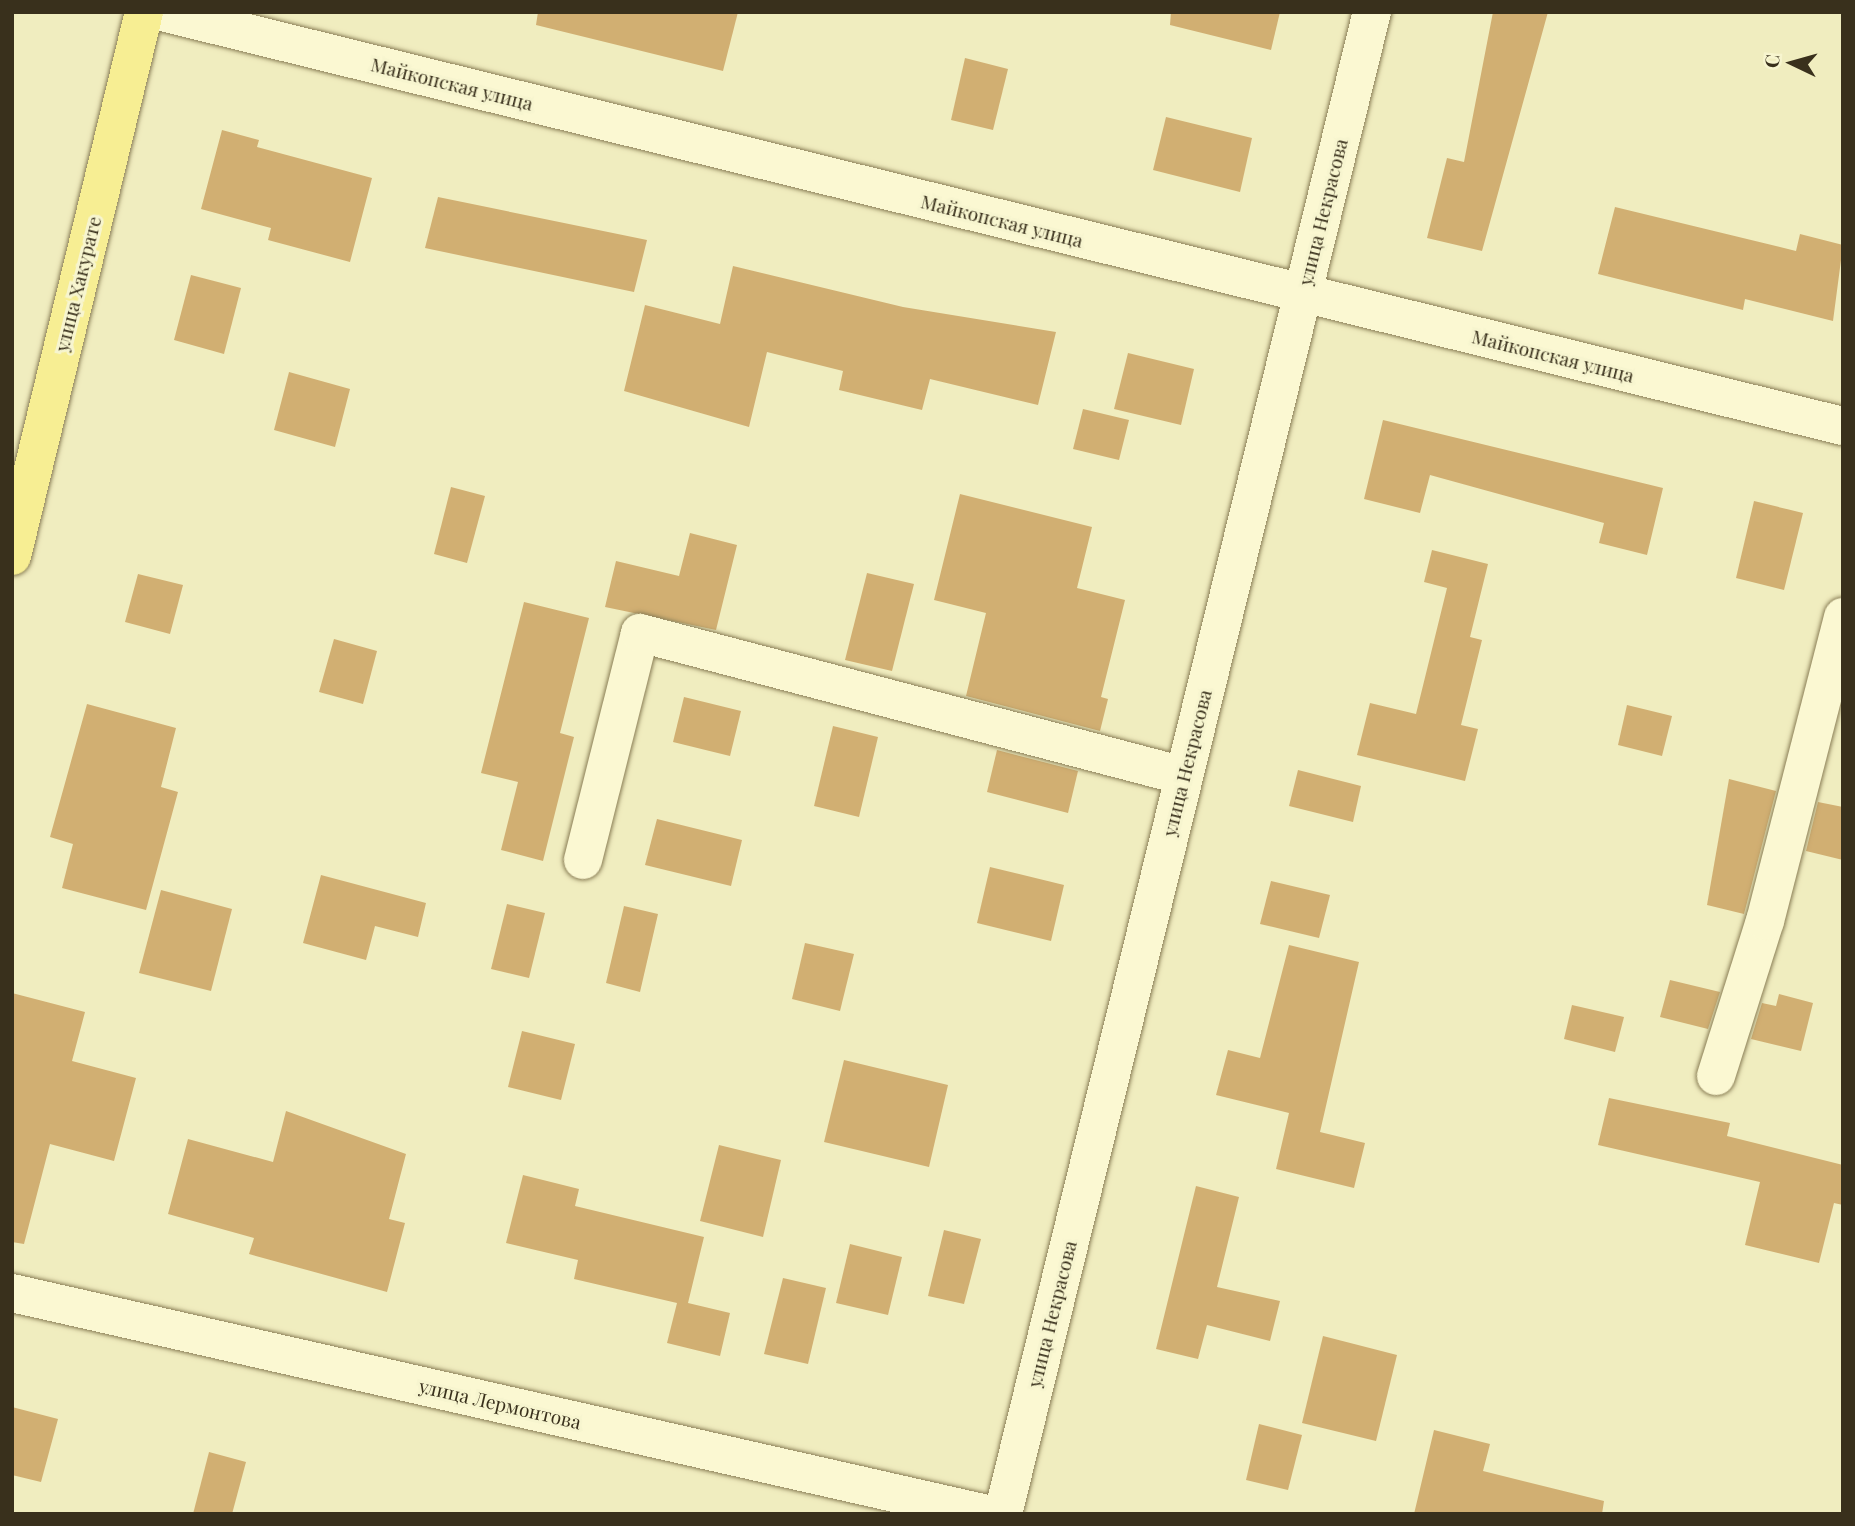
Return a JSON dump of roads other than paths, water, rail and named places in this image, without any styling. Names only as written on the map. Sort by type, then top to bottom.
[{"type":"main road","name":"улица Хакурате","points":[[12,556],[144,12]]},
{"type":"street","name":"Майкопская улица","points":[[162,12],[1302,296],[1843,426]]},
{"type":"street","name":"улица Некрасова","points":[[1003,1514],[1372,12]]},
{"type":"street","points":[[1716,1076],[1765,921],[1843,617]]},
{"type":"street","points":[[583,860],[640,633],[1184,775]]},
{"type":"street","name":"улица Лермонтова","points":[[12,1293],[987,1514]]}]
